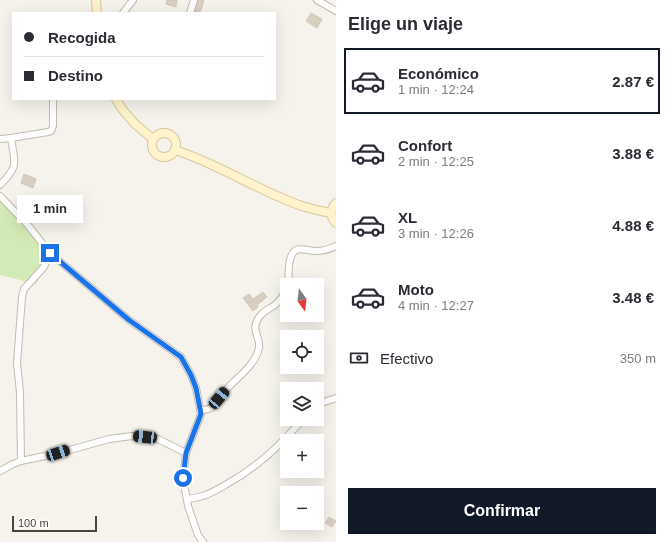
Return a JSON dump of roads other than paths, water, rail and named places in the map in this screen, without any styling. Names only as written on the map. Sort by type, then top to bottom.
[{"type":"street","points":[[96,0],[97,12]]},
{"type":"street","points":[[124,12],[133,0]]},
{"type":"street","points":[[190,12],[194,0]]},
{"type":"street","points":[[317,0],[336,11]]},
{"type":"street","points":[[0,139],[51,131],[53,126],[53,100]]},
{"type":"street","points":[[117,100],[135,124],[153,139]]},
{"type":"street","points":[[168,133],[176,142],[173,154],[162,158],[155,154],[151,147],[153,139],[159,134],[168,133]]},
{"type":"street","points":[[0,185],[12,172],[14,167],[15,162],[11,138]]},
{"type":"street","points":[[175,150],[192,156],[275,195],[301,205],[331,213]]},
{"type":"street","points":[[0,196],[50,253],[129,320],[181,357],[196,388],[201,414],[186,453],[183,478],[188,506],[202,542]]},
{"type":"street","points":[[336,203],[331,213],[336,223]]},
{"type":"street","points":[[289,278],[290,259],[296,250],[303,249],[320,251],[336,246]]},
{"type":"street","points":[[21,461],[18,363],[22,297],[24,289],[44,267],[50,253]]},
{"type":"street","points":[[200,410],[206,410],[212,407],[226,389],[249,368],[259,347],[255,330],[260,315],[280,300]]},
{"type":"street","points":[[324,402],[336,398]]},
{"type":"street","points":[[187,500],[197,499],[215,492],[238,478],[257,465],[286,439],[297,426]]},
{"type":"street","points":[[0,471],[21,461],[58,453],[109,439],[132,436],[158,439],[186,453]]}]
